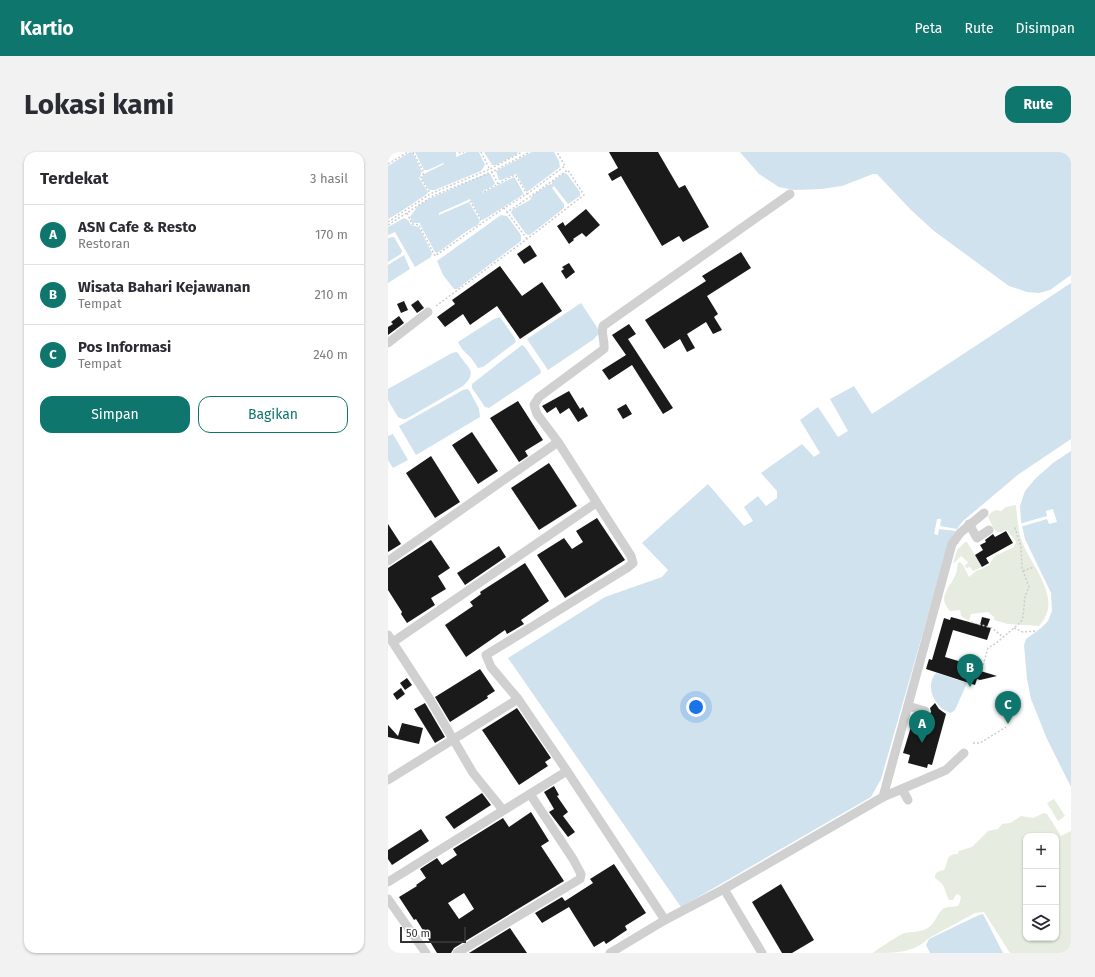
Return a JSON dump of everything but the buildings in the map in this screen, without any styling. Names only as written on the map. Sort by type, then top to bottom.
[{"type":"street","points":[[665,920],[568,772],[518,699],[491,667],[486,655],[633,563],[631,556],[558,442],[537,414],[534,405],[539,397],[604,349],[602,335],[603,326],[790,194]]},
{"type":"street","points":[[388,343],[428,312]]},
{"type":"street","points":[[388,561],[558,442]]},
{"type":"street","points":[[503,810],[473,773],[452,740],[429,698],[390,639],[596,503]]},
{"type":"street","points":[[883,797],[952,544],[969,524],[984,513]]},
{"type":"street","points":[[969,524],[977,538],[989,530]]},
{"type":"street","points":[[388,780],[518,699]]},
{"type":"street","points":[[908,706],[925,710]]},
{"type":"street","points":[[610,953],[665,920],[883,797],[946,770],[964,753]]},
{"type":"street","points":[[388,882],[503,810],[568,772]]},
{"type":"street","points":[[902,790],[908,800]]},
{"type":"street","points":[[457,953],[580,879],[581,874],[573,859],[530,794]]},
{"type":"street","points":[[724,888],[762,953]]},
{"type":"street","points":[[388,900],[426,953]]},
{"type":"path","points":[[388,164],[408,152]]},
{"type":"path","points":[[413,152],[424,173],[421,176],[421,179],[430,194]]},
{"type":"path","points":[[459,152],[464,152]]},
{"type":"path","points":[[481,152],[490,169]]},
{"type":"path","points":[[388,222],[430,194],[490,169],[522,152]]},
{"type":"path","points":[[388,225],[433,196],[492,172],[530,152]]},
{"type":"path","points":[[407,213],[412,224],[419,225],[435,256],[504,208],[527,194],[565,166],[557,152]]},
{"type":"path","points":[[428,312],[584,195],[568,170],[535,192],[528,199],[507,212]]},
{"type":"path","points":[[492,172],[498,184]]},
{"type":"path","points":[[484,192],[516,176],[527,194]]},
{"type":"path","points":[[470,201],[482,223]]},
{"type":"path","points":[[504,208],[527,239]]},
{"type":"path","points":[[982,669],[988,648],[1004,637],[1021,622],[1023,617],[1025,596],[1029,587],[1023,572],[1021,547],[1015,528],[1017,526]]},
{"type":"path","points":[[1023,572],[1034,567]]},
{"type":"path","points":[[971,622],[992,628],[1004,637]]},
{"type":"path","points":[[1014,628],[1023,632],[1035,631]]},
{"type":"path","points":[[973,743],[980,743],[1006,727]]},
{"type":"shaded area","points":[[1016,505],[1018,527],[1021,539],[1038,571],[1047,593],[1048,604],[1046,615],[1039,626],[1008,624],[994,620],[994,617],[988,612],[971,614],[969,621],[961,616],[960,610],[950,611],[944,601],[945,593],[956,574],[958,563],[960,562],[963,565],[969,577],[976,571],[989,565],[995,556],[1014,547],[1016,542],[1008,531],[1005,530],[998,532],[994,529],[988,517],[993,511],[1001,511],[1006,507]]},
{"type":"shaded area","points":[[965,542],[967,542],[982,567],[973,571],[970,567],[966,568],[965,566],[968,562],[961,556],[953,564],[957,550]]},
{"type":"shaded area","points":[[1054,799],[1065,816],[1058,821],[1047,803]]},
{"type":"shaded area","points":[[1044,813],[1047,814],[1061,836],[1071,831],[1071,953],[1010,953],[984,912],[975,913],[929,938],[917,947],[897,952],[873,953],[902,934],[926,929],[932,925],[944,908],[959,905],[961,897],[958,894],[953,900],[949,900],[943,885],[935,878],[937,873],[944,870],[951,855],[958,854],[959,851],[972,847],[988,831],[998,829],[1002,824],[1010,823],[1021,816],[1033,818]]},
{"type":"water","points":[[410,152],[413,153],[422,172],[419,178],[428,192],[388,219],[388,166]]},
{"type":"water","points":[[415,152],[456,152],[456,157],[467,152],[479,152],[485,165],[481,171],[435,190],[429,190],[421,178],[424,174],[444,164],[443,163],[428,170],[424,170]]},
{"type":"water","points":[[484,152],[518,152],[517,154],[496,165],[492,165]]},
{"type":"water","points":[[532,152],[554,152],[559,161],[560,167],[527,192],[516,174],[499,180],[496,171]]},
{"type":"water","points":[[740,152],[1071,152],[1071,275],[1050,290],[1039,293],[1027,292],[1009,286],[934,231],[911,210],[877,174],[873,174],[842,186],[821,189],[794,190],[779,187],[759,174]]},
{"type":"water","points":[[564,173],[567,174],[580,192],[580,196],[568,204],[554,186],[552,188],[564,204],[564,208],[531,234],[526,234],[511,213],[512,210],[530,200],[533,195],[552,184],[552,182]]},
{"type":"water","points":[[486,174],[490,174],[495,183],[493,186],[483,191],[483,193],[514,177],[524,194],[483,220],[470,199],[439,213],[439,215],[469,202],[480,221],[478,225],[467,231],[437,253],[435,252],[420,223],[412,223],[410,217],[417,207],[429,199]]},
{"type":"water","points":[[501,215],[507,216],[521,235],[521,241],[457,289],[454,289],[443,275],[437,261]]},
{"type":"water","points":[[404,218],[408,220],[411,225],[419,227],[432,253],[431,257],[415,267],[395,232],[388,235],[388,227]]},
{"type":"water","points":[[394,237],[402,251],[401,254],[388,262],[388,238]]},
{"type":"water","points":[[404,255],[410,269],[388,283],[388,265]]},
{"type":"water","points":[[1071,283],[1071,439],[1019,474],[963,521],[949,542],[881,779],[871,797],[681,907],[508,658],[605,597],[662,577],[668,570],[642,543],[708,484],[744,526],[753,521],[744,507],[758,496],[766,506],[777,498],[777,491],[761,473],[802,444],[814,457],[820,453],[800,420],[818,407],[838,437],[848,431],[830,399],[854,386],[872,414]]},
{"type":"water","points":[[581,303],[600,332],[594,339],[548,370],[527,339]]},
{"type":"water","points":[[500,317],[516,342],[483,367],[478,368],[458,342],[494,319]]},
{"type":"water","points":[[522,345],[540,369],[541,373],[489,408],[485,407],[472,388],[472,384]]},
{"type":"water","points":[[456,352],[470,370],[471,373],[468,381],[463,386],[406,419],[398,417],[388,400],[388,389]]},
{"type":"water","points":[[467,389],[469,390],[479,409],[480,417],[416,455],[399,426]]},
{"type":"water","points":[[393,434],[408,460],[393,468],[388,460],[388,436]]},
{"type":"water","points":[[1071,451],[1071,787],[1047,739],[1031,699],[1027,679],[1024,645],[1026,639],[1048,621],[1052,611],[1051,593],[1025,539],[1021,521],[1020,506],[1025,491],[1036,478],[1053,463]]},
{"type":"water","points":[[936,673],[967,683],[955,710],[951,713],[940,707],[933,696],[931,684]]},
{"type":"water","points":[[983,914],[1003,953],[930,953],[926,945],[929,939]]},
{"type":"pier","points":[[1053,509],[1057,522],[1049,524],[1047,519],[1020,527],[1019,524],[1047,516],[1046,511]]},
{"type":"pier","points":[[937,519],[941,519],[940,526],[957,529],[956,531],[939,529],[938,535],[934,534]]},
{"type":"place","name":"Wisata Bahari Kejawanan","points":[[970,687]]},
{"type":"place","name":"Pos Informasi","points":[[1008,724]]},
{"type":"place","name":"ASN Cafe & Resto","points":[[922,743]]}]
